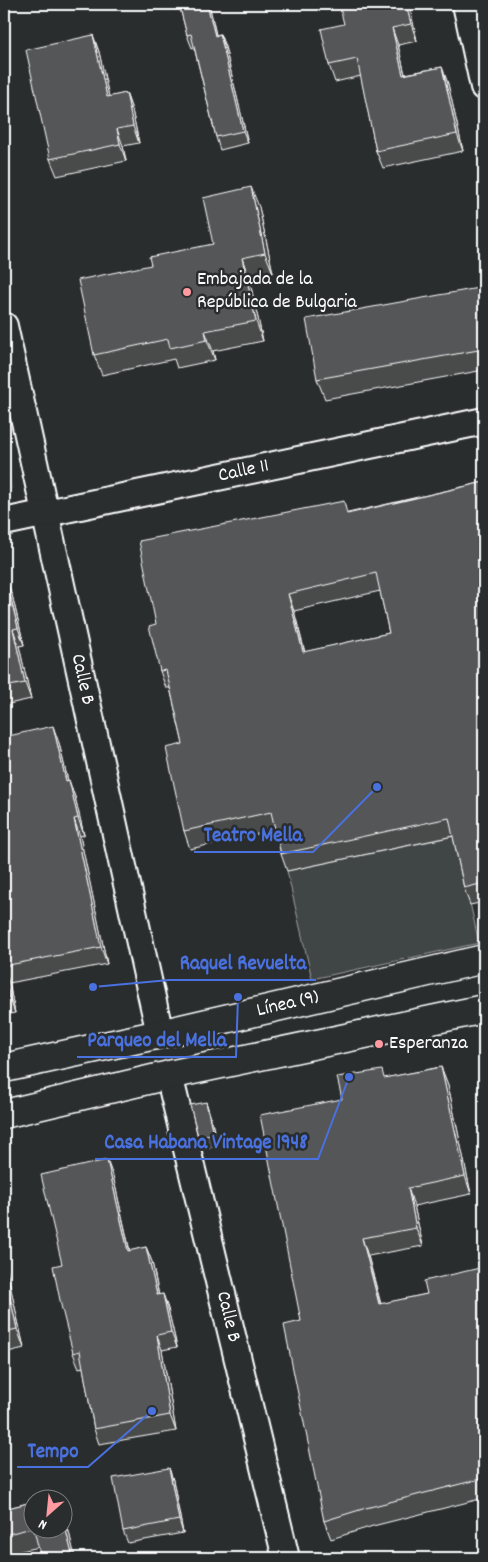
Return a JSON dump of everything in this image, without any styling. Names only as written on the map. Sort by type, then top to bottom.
[{"type":"main road","name":"Línea (9)","points":[[4,1068],[484,959]]},
{"type":"main road","points":[[4,1114],[169,1075],[484,1010]]},
{"type":"street","points":[[466,4],[484,87]]},
{"type":"street","name":"Calle B","points":[[4,326],[160,1034]]},
{"type":"street","name":"Calle 11","points":[[4,522],[484,421]]},
{"type":"street","name":"Calle B","points":[[169,1075],[286,1558]]},
{"type":"shaded area","points":[[4,446],[13,489],[4,491]]},
{"type":"shaded area","points":[[455,836],[479,943],[312,979],[287,871]]},
{"type":"building","points":[[179,4],[207,4],[215,36],[220,34],[243,131],[216,137],[191,34],[187,35]]},
{"type":"building","points":[[339,4],[406,4],[411,24],[392,28],[403,75],[442,67],[457,134],[376,151],[357,59],[329,65],[321,29],[344,24]]},
{"type":"building","points":[[93,35],[107,97],[126,93],[133,126],[117,129],[120,144],[50,159],[26,50]]},
{"type":"building","name":"Embajada de la República de Bulgaria","points":[[251,187],[265,253],[242,258],[256,321],[205,331],[207,340],[170,348],[168,339],[94,355],[78,280],[151,265],[149,257],[213,244],[203,198]]},
{"type":"building","points":[[484,287],[484,349],[317,379],[306,319]]},
{"type":"building","points":[[484,482],[484,883],[464,888],[449,818],[281,854],[271,812],[184,831],[166,748],[183,744],[166,670],[160,671],[149,626],[156,624],[139,541],[344,501],[347,514]],"holes":[[[376,573],[389,633],[303,652],[288,594]]]},
{"type":"building","points":[[4,579],[6,579],[18,628],[13,629],[25,683],[4,687]]},
{"type":"building","points":[[53,726],[66,781],[69,780],[78,818],[74,819],[101,947],[4,966],[4,737]]},
{"type":"building","points":[[4,970],[9,997],[4,998]]},
{"type":"building","points":[[441,1067],[465,1176],[408,1188],[416,1228],[362,1238],[379,1304],[427,1294],[424,1281],[484,1267],[484,1478],[366,1508],[324,1521],[284,1325],[301,1321],[260,1115],[342,1099],[337,1077],[382,1070],[384,1078]]},
{"type":"building","points":[[206,1102],[213,1134],[198,1136],[190,1105]]},
{"type":"building","points":[[107,1160],[128,1251],[146,1247],[157,1295],[163,1294],[171,1332],[157,1335],[170,1415],[94,1429],[80,1351],[73,1353],[61,1305],[53,1266],[62,1264],[41,1175]]},
{"type":"building","points":[[4,1270],[17,1329],[4,1332]]},
{"type":"building","points":[[169,1468],[179,1520],[123,1531],[113,1478]]},
{"type":"building","points":[[22,1504],[22,1530],[4,1535],[4,1509]]},
{"type":"building","points":[[36,1540],[68,1540],[73,1558],[41,1558]]},
{"type":"place","name":"Embajada de la República de Bulgaria","points":[[187,292]]},
{"type":"place","name":"Teatro Mella","points":[[377,787]]},
{"type":"place","name":"Raquel Revuelta","points":[[93,987]]},
{"type":"place","name":"Parqueo del Mella","points":[[238,997]]},
{"type":"place","name":"Esperanza","points":[[379,1044]]},
{"type":"place","name":"Casa Habana Vintage 1948","points":[[349,1077]]},
{"type":"place","name":"Tempo","points":[[152,1411]]}]
